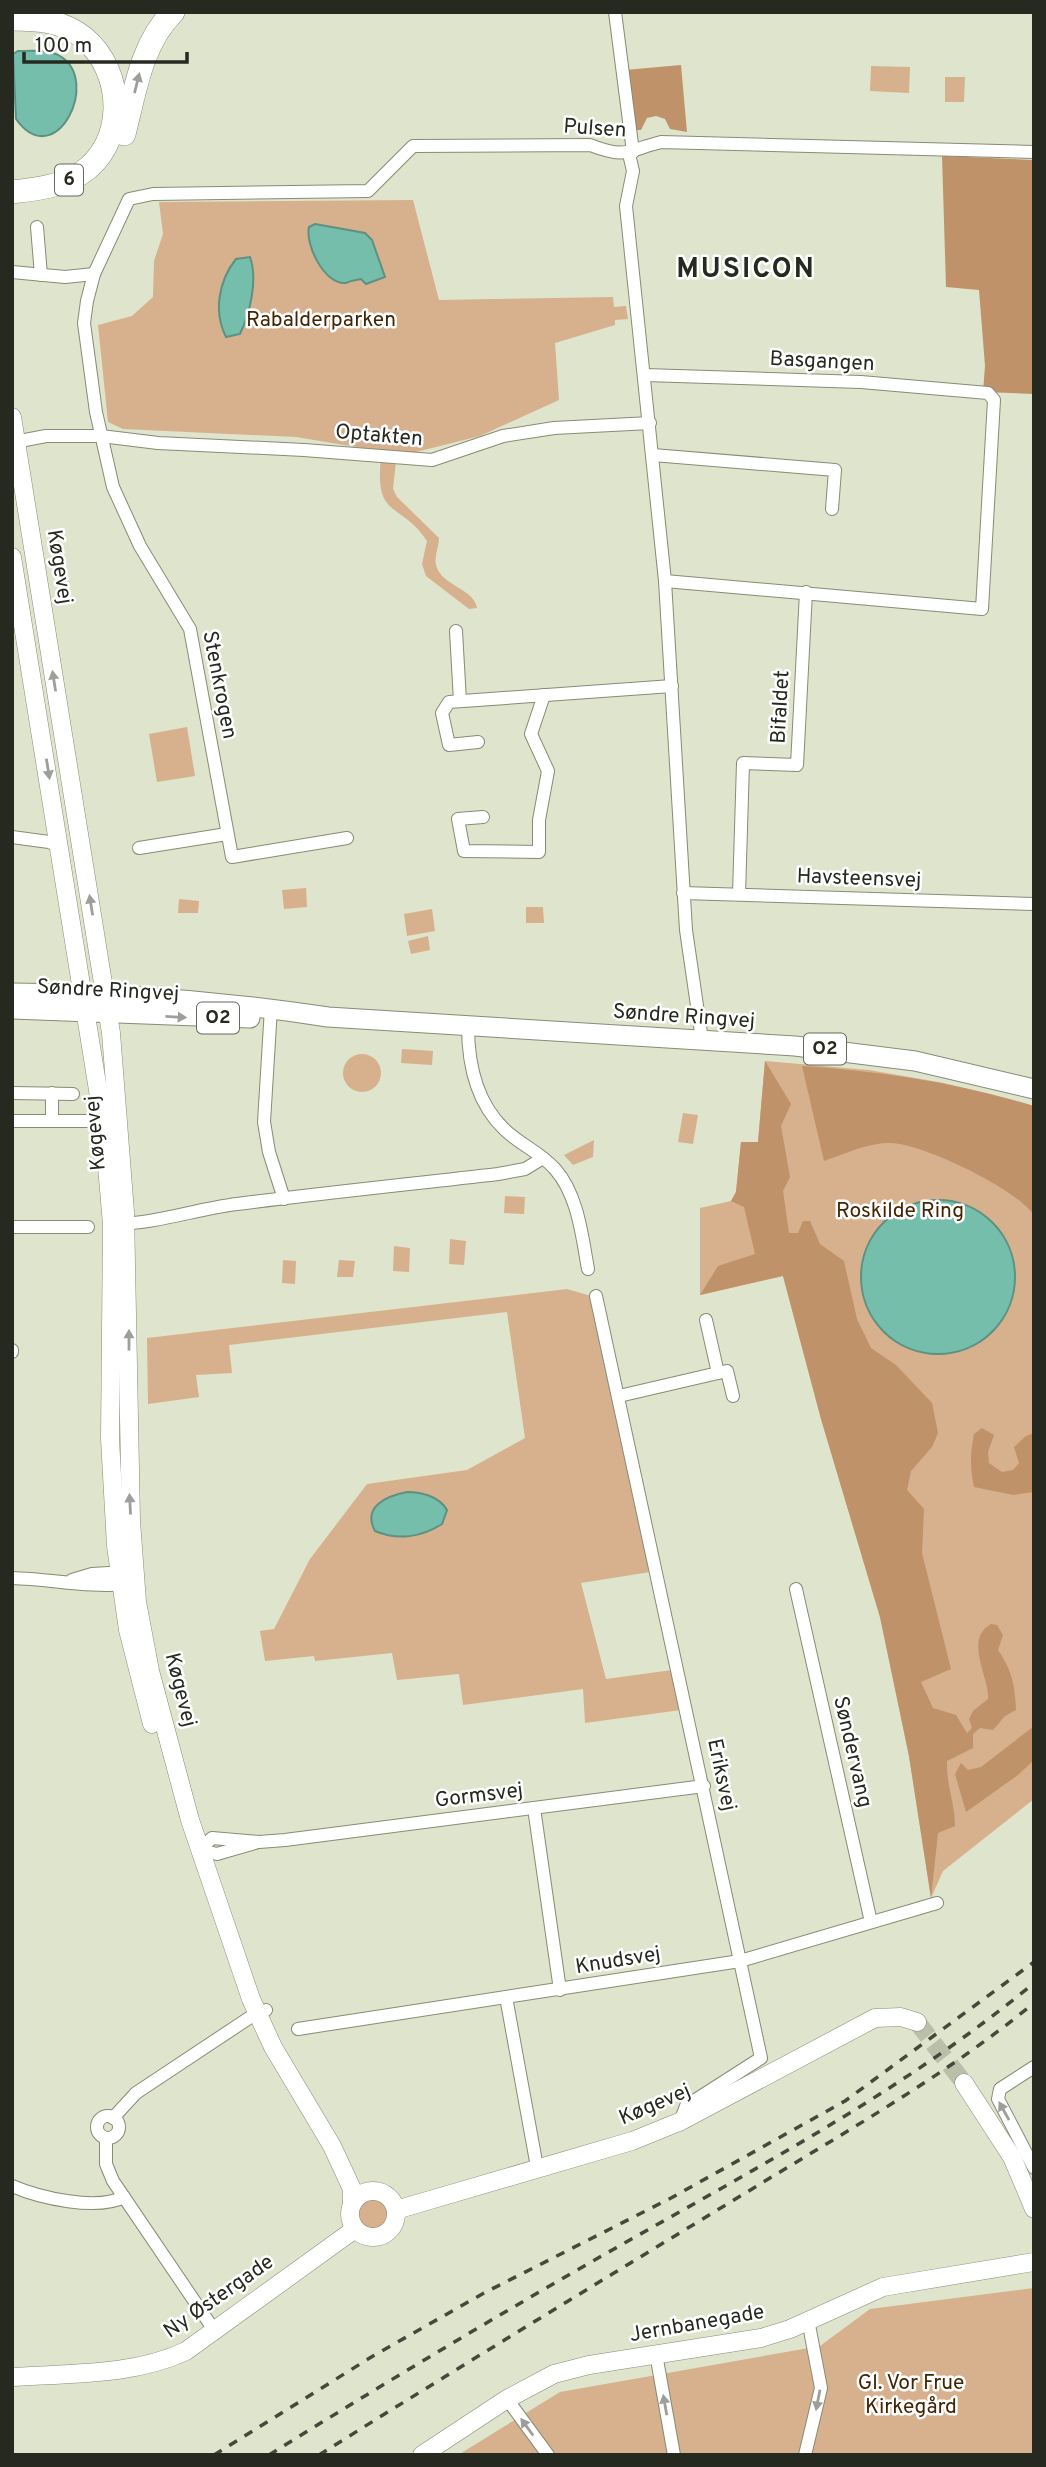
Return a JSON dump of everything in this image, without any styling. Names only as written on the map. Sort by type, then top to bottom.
[{"type":"highway","points":[[12,206],[65,196],[100,174],[122,143],[138,75],[151,44],[173,12]]},
{"type":"highway","name":"6","points":[[12,19],[43,20],[64,26],[83,37],[99,53],[110,72],[115,94],[115,116],[109,138],[91,165],[63,183],[12,192]]},
{"type":"main road","name":"O2","points":[[12,993],[106,1004]]},
{"type":"main road","name":"Søndre Ringvej","points":[[12,1009],[85,1002]]},
{"type":"main road","name":"Søndre Ringvej","points":[[106,1004],[795,1046],[904,1059],[958,1069],[1034,1089]]},
{"type":"street","points":[[615,12],[633,170],[626,206],[665,582],[683,893],[690,967],[702,1040]]},
{"type":"street","name":"Pulsen","points":[[94,274],[130,199],[153,194],[368,191],[413,146],[590,145],[610,152],[631,153],[661,142],[1034,152]]},
{"type":"street","points":[[37,227],[41,275]]},
{"type":"street","points":[[12,272],[41,275],[94,274],[84,323],[101,436]]},
{"type":"street","name":"Basgangen","points":[[645,375],[860,382],[988,393],[994,400],[982,609],[803,592]]},
{"type":"street","name":"Køgevej","points":[[12,417],[14,444],[106,1004],[130,1493],[128,1578],[190,1820],[244,1974],[262,2012],[273,2047],[332,2146],[352,2189],[352,2203]]},
{"type":"street","name":"Optakten","points":[[14,444],[64,435],[101,436],[158,443],[304,450],[411,461],[432,460],[503,436],[554,428],[650,423]]},
{"type":"street","name":"Stenkrogen","points":[[101,436],[113,487],[141,546],[190,629],[232,857],[347,838]]},
{"type":"street","points":[[653,455],[835,470],[832,509]]},
{"type":"street","points":[[12,481],[26,556],[41,596]]},
{"type":"street","name":"Køgevej","points":[[12,557],[85,1002],[110,1121]]},
{"type":"street","points":[[665,582],[803,592]]},
{"type":"street","name":"Bifaldet","points":[[739,894],[743,762],[797,765],[803,592]]},
{"type":"street","points":[[456,631],[460,701]]},
{"type":"street","points":[[478,742],[449,745],[442,713],[449,702],[672,686]]},
{"type":"street","points":[[483,817],[458,818],[464,851],[539,852],[539,820],[548,771],[531,734],[544,695]]},
{"type":"street","points":[[139,848],[227,834]]},
{"type":"street","points":[[17,838],[48,842],[60,847]]},
{"type":"street","name":"Havsteensvej","points":[[683,893],[1034,904]]},
{"type":"street","points":[[271,1013],[264,1122],[269,1152],[284,1199]]},
{"type":"street","points":[[468,1026],[471,1071],[478,1093],[504,1130],[555,1169],[573,1201],[588,1269]]},
{"type":"street","points":[[12,1093],[73,1094]]},
{"type":"street","points":[[51,1093],[51,1121]]},
{"type":"street","points":[[12,1121],[110,1121]]},
{"type":"street","points":[[118,1224],[154,1222],[178,1213],[284,1199],[498,1174],[525,1169],[543,1158]]},
{"type":"street","points":[[12,1227],[88,1227]]},
{"type":"street","name":"Eriksvej","points":[[597,1296],[761,2058],[686,2106],[680,2122]]},
{"type":"street","points":[[706,1320],[718,1373]]},
{"type":"street","points":[[619,1396],[727,1371],[733,1396]]},
{"type":"street","points":[[12,1578],[68,1581],[92,1574],[128,1578]]},
{"type":"street","name":"Søndervang","points":[[796,1589],[871,1922]]},
{"type":"street","name":"Gormsvej","points":[[200,1850],[217,1854],[259,1842],[704,1786]]},
{"type":"street","points":[[534,1808],[560,1990]]},
{"type":"street","name":"Knudsvej","points":[[298,2029],[740,1961],[937,1903]]},
{"type":"street","points":[[506,1997],[537,2167]]},
{"type":"street","points":[[214,2330],[108,2172],[106,2138],[99,2133],[97,2124],[104,2117],[113,2118],[136,2093],[262,2012]]},
{"type":"street","name":"Køgevej","points":[[396,2210],[632,2141],[680,2122],[875,2018],[901,2017],[917,2022]]},
{"type":"street","points":[[1034,2067],[1000,2089],[998,2099],[1034,2168]]},
{"type":"street","points":[[964,2083],[1012,2157],[1033,2199]]},
{"type":"street","name":"Køgevej","points":[[332,2146],[362,2183],[373,2190]]},
{"type":"street","points":[[12,2186],[42,2196],[97,2204],[108,2204],[124,2197]]},
{"type":"street","points":[[373,2190],[388,2196],[396,2210],[392,2227],[382,2235],[369,2237],[355,2229],[349,2214],[352,2203],[359,2195],[373,2190]]},
{"type":"street","name":"Ny Østergade","points":[[12,2377],[154,2364],[186,2351],[355,2229]]},
{"type":"street","name":"Jernbanegade","points":[[422,2455],[507,2399],[567,2370],[761,2338],[883,2287],[1034,2262]]},
{"type":"street","points":[[805,2455],[821,2388],[808,2320]]},
{"type":"street","points":[[656,2354],[674,2455]]},
{"type":"street","points":[[507,2399],[548,2455]]},
{"type":"green space","points":[[871,66],[910,67],[909,93],[870,91]]},
{"type":"green space","points":[[945,77],[965,77],[964,102],[945,102]]},
{"type":"green space","name":"Rabalderparken","points":[[413,200],[439,300],[613,297],[614,307],[626,306],[628,319],[615,320],[615,325],[555,343],[559,400],[480,436],[404,455],[296,437],[123,429],[108,422],[98,325],[132,316],[153,297],[154,261],[163,234],[159,202]]},
{"type":"green space","points":[[381,458],[396,461],[393,489],[397,497],[439,538],[436,565],[439,572],[470,596],[477,608],[469,609],[426,576],[422,564],[427,541],[417,528],[386,501],[380,478]]},
{"type":"green space","points":[[187,727],[195,776],[157,782],[149,734]]},
{"type":"green space","points":[[306,888],[307,907],[284,909],[282,890]]},
{"type":"green space","points":[[179,899],[199,901],[198,913],[178,913]]},
{"type":"green space","points":[[526,907],[543,907],[544,923],[526,923]]},
{"type":"green space","points":[[432,909],[435,931],[407,936],[404,914]]},
{"type":"green space","points":[[428,936],[430,950],[411,954],[408,941]]},
{"type":"green space","points":[[402,1049],[433,1051],[432,1065],[401,1063]]},
{"type":"green space","points":[[362,1054],[375,1060],[381,1073],[375,1086],[362,1092],[349,1086],[343,1073],[349,1060]]},
{"type":"green space","name":"Roskilde Ring","points":[[765,1061],[869,1070],[944,1083],[1034,1106],[1034,1799],[943,1871],[931,1898],[909,1756],[880,1617],[821,1419],[783,1276],[700,1295],[700,1208],[731,1201],[736,1192],[741,1142],[758,1142]]},
{"type":"green space","points":[[683,1113],[698,1115],[693,1144],[678,1142]]},
{"type":"green space","points":[[594,1140],[593,1157],[573,1165],[564,1155]]},
{"type":"green space","points":[[505,1196],[525,1197],[524,1214],[504,1213]]},
{"type":"green space","points":[[450,1239],[466,1241],[464,1265],[449,1264]]},
{"type":"green space","points":[[394,1246],[410,1248],[409,1272],[393,1271]]},
{"type":"green space","points":[[283,1260],[296,1261],[295,1284],[282,1283]]},
{"type":"green space","points":[[339,1260],[355,1261],[353,1277],[337,1277]]},
{"type":"green space","points":[[567,1289],[591,1296],[650,1572],[581,1583],[606,1679],[672,1670],[681,1710],[585,1723],[583,1689],[463,1705],[459,1674],[397,1680],[392,1653],[315,1661],[314,1656],[265,1661],[260,1631],[274,1629],[310,1559],[367,1484],[467,1470],[525,1438],[507,1312],[229,1345],[232,1373],[196,1375],[199,1397],[148,1404],[147,1338]]},
{"type":"green space","points":[[373,2199],[384,2203],[388,2214],[384,2225],[373,2229],[362,2225],[358,2214],[362,2203]]},
{"type":"green space","name":"Gl. Vor Frue Kirkegård","points":[[1034,2288],[1034,2455],[458,2455],[560,2392],[820,2346],[870,2309]]},
{"type":"shaded area","points":[[681,65],[687,132],[670,129],[665,119],[656,116],[647,118],[641,130],[633,130],[625,70]]},
{"type":"shaded area","points":[[942,156],[1034,160],[1034,394],[983,392],[985,366],[979,290],[946,287]]},
{"type":"shaded area","points":[[765,1061],[791,1104],[781,1126],[790,1177],[783,1191],[789,1233],[798,1233],[803,1221],[810,1221],[820,1244],[844,1261],[857,1319],[871,1348],[896,1365],[932,1403],[938,1433],[932,1447],[911,1471],[907,1490],[924,1509],[922,1553],[951,1669],[921,1682],[933,1708],[956,1715],[967,1733],[972,1728],[969,1719],[973,1711],[988,1699],[978,1649],[983,1631],[991,1624],[997,1625],[1003,1635],[998,1650],[1007,1664],[1014,1686],[1016,1710],[1005,1716],[993,1730],[980,1728],[973,1734],[973,1748],[947,1761],[955,1826],[938,1833],[931,1898],[909,1756],[880,1617],[821,1419],[783,1276],[700,1295],[718,1266],[755,1254],[744,1207],[731,1201],[736,1192],[741,1142],[758,1142]]},
{"type":"shaded area","points":[[802,1066],[919,1079],[1034,1106],[1034,1215],[1024,1204],[989,1181],[945,1159],[906,1145],[874,1144],[824,1161]]},
{"type":"shaded area","points":[[982,1428],[994,1435],[988,1452],[989,1463],[1002,1472],[1013,1470],[1019,1463],[1014,1447],[1026,1436],[1034,1433],[1034,1492],[1013,1495],[974,1487],[972,1448],[974,1434]]},
{"type":"shaded area","points":[[1034,1726],[1033,1761],[966,1812],[955,1774],[961,1763],[968,1770],[981,1767]]},
{"type":"water","points":[[18,51],[51,52],[60,56],[72,68],[76,84],[75,101],[68,118],[58,130],[45,136],[31,133],[16,119],[13,54]]},
{"type":"water","points":[[315,224],[365,233],[372,240],[385,277],[366,284],[361,279],[346,283],[330,277],[318,262],[310,243],[309,227]]},
{"type":"water","points":[[250,257],[253,286],[247,316],[240,334],[226,337],[219,307],[222,286],[236,259]]},
{"type":"water","points":[[938,1200],[967,1206],[992,1223],[1009,1248],[1015,1277],[1009,1306],[992,1331],[967,1348],[938,1354],[909,1348],[884,1331],[867,1306],[861,1277],[867,1248],[884,1223],[909,1206]]},
{"type":"water","points":[[407,1492],[424,1494],[444,1505],[447,1510],[442,1524],[426,1532],[401,1537],[375,1531],[372,1515],[378,1504],[391,1496]]},
{"type":"tunnel","points":[[917,2022],[964,2083]]},
{"type":"railway","points":[[214,2455],[373,2356],[484,2293],[671,2198],[845,2101],[1034,1962]]},
{"type":"railway","points":[[269,2455],[484,2324],[830,2125],[935,2058],[1034,1983]]},
{"type":"railway","points":[[319,2455],[894,2102],[965,2055],[1034,2003]]},
{"type":"district","name":"MUSICON","points":[[746,270]]}]
